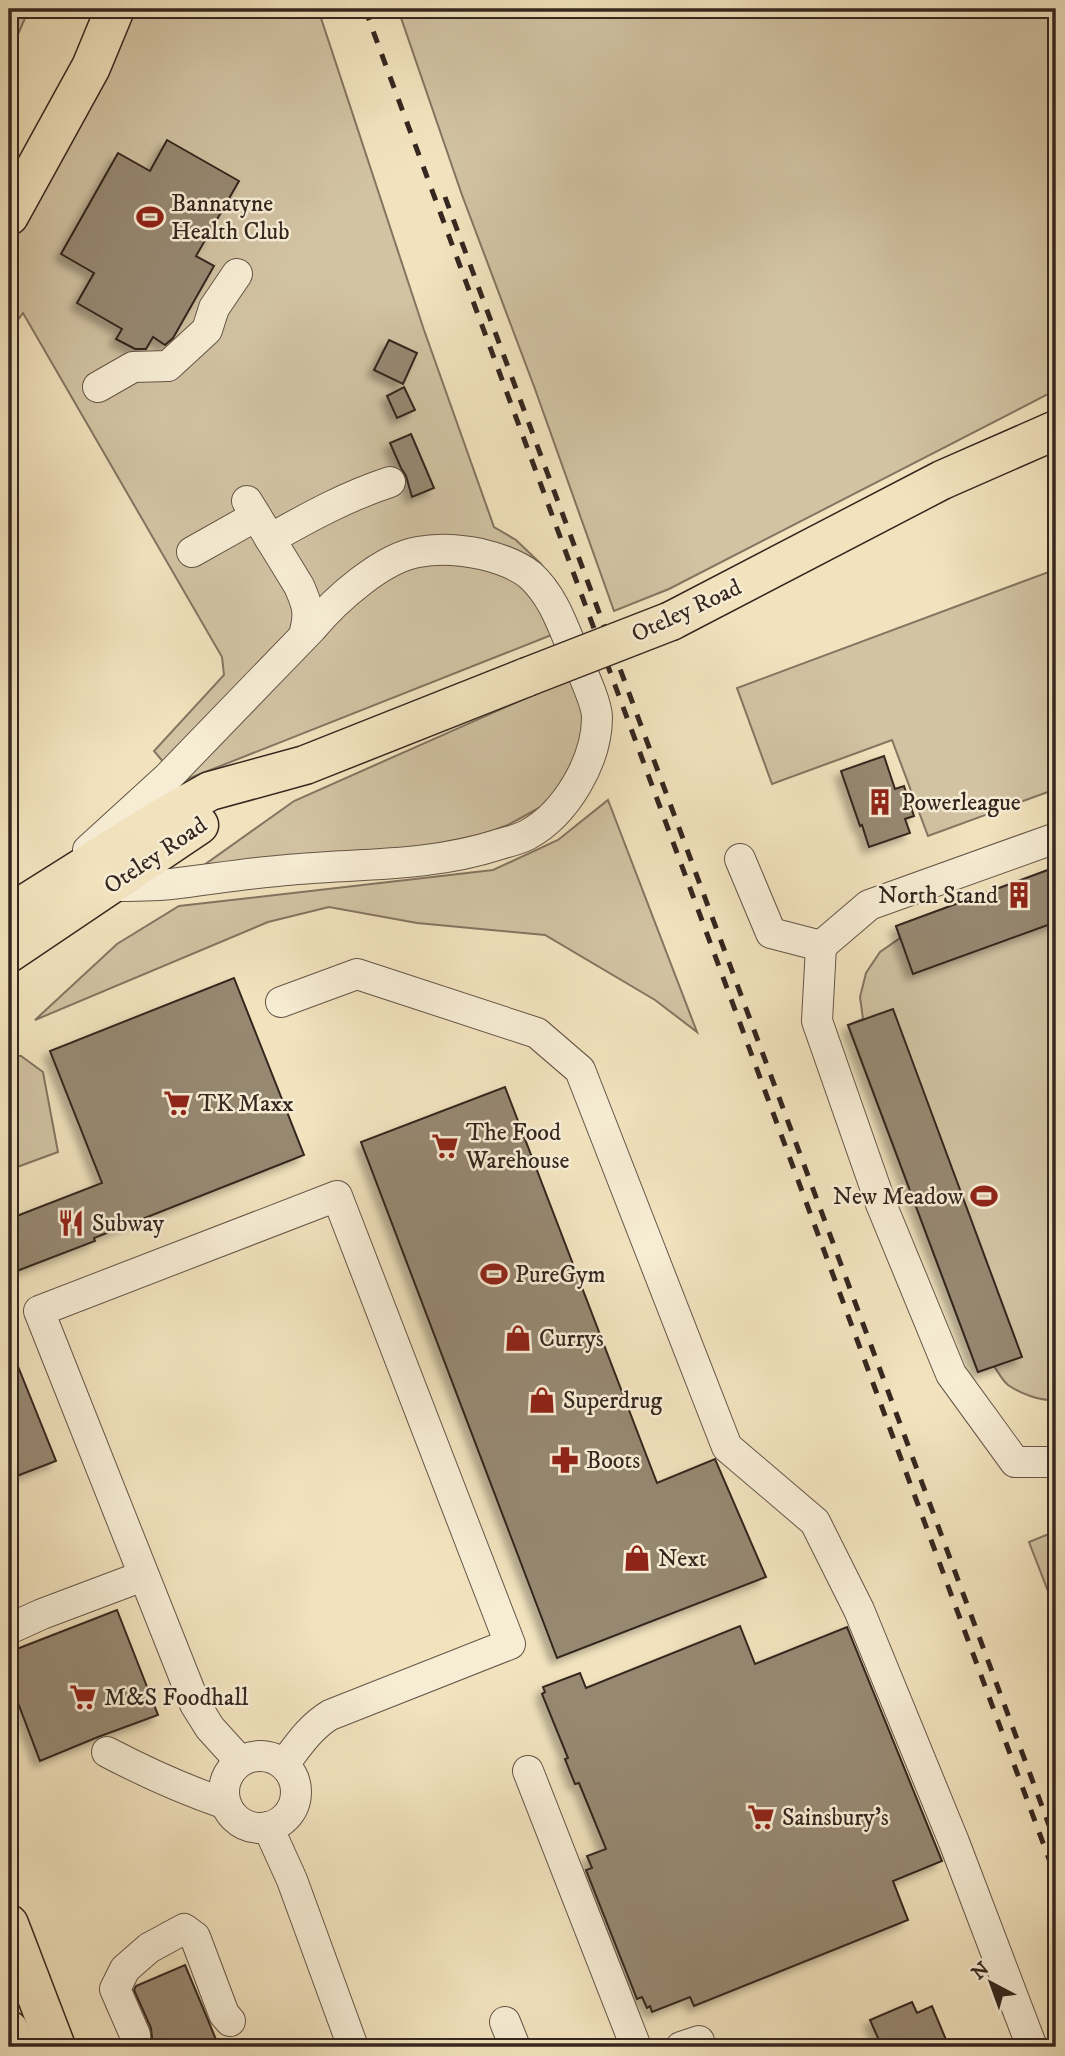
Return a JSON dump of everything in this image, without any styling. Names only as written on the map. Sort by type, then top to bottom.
[{"type":"main road","points":[[9,216],[91,67],[115,9]]},
{"type":"main road","name":"Oteley Road","points":[[19,908],[155,822],[210,791],[305,765],[671,621],[942,480],[1056,430]]},
{"type":"main road","name":"Oteley Road","points":[[9,953],[222,810],[305,765]]},
{"type":"main road","points":[[9,1924],[56,2047]]},
{"type":"main road","points":[[9,2030],[16,2047]]},
{"type":"street","points":[[98,387],[133,368],[168,366],[207,330],[215,308],[237,274]]},
{"type":"street","points":[[192,552],[258,519],[328,507],[359,492],[390,482]]},
{"type":"street","points":[[258,519],[299,586],[309,614],[304,635]]},
{"type":"street","points":[[19,908],[169,777],[324,612],[392,561],[416,552],[444,550],[471,552],[500,559],[529,575],[552,602],[597,715],[593,744],[586,766],[562,808],[527,835],[475,852],[436,859],[278,870],[169,884],[108,886]]},
{"type":"street","points":[[299,586],[325,596],[351,590]]},
{"type":"street","points":[[1056,838],[869,905],[821,946],[817,1021],[881,1203],[951,1374],[1015,1462],[1056,1462]]},
{"type":"street","points":[[740,859],[771,933],[821,946]]},
{"type":"street","points":[[281,1002],[357,974],[537,1032],[580,1070],[727,1447],[815,1522],[859,1609],[954,1842],[1032,2047]]},
{"type":"street","points":[[240,1761],[210,1728],[195,1704],[39,1311],[337,1196],[510,1644],[330,1714],[318,1722],[284,1764]]},
{"type":"street","points":[[9,1629],[143,1576]]},
{"type":"street","points":[[107,1752],[141,1770],[226,1804]]},
{"type":"street","points":[[262,1755],[284,1764],[291,1773],[296,1795],[293,1806],[278,1823],[257,1828],[238,1821],[231,1813],[224,1792],[226,1780],[240,1761],[262,1755]]},
{"type":"street","points":[[528,1771],[636,2047]]},
{"type":"street","points":[[268,1827],[292,1881],[353,2047]]},
{"type":"street","points":[[136,2047],[135,2035],[115,1989],[125,1969],[149,1948],[184,1929],[195,1937],[224,2014],[230,2021]]},
{"type":"shaded area","points":[[9,9],[29,9],[9,55]]},
{"type":"shaded area","points":[[130,9],[318,9],[424,330],[494,527],[516,540],[541,564],[557,589],[554,634],[180,782],[154,751],[224,675],[222,657],[23,313],[9,332],[9,245],[103,75]]},
{"type":"shaded area","points":[[398,9],[1056,9],[1056,390],[669,589],[614,611],[462,195]]},
{"type":"shaded area","points":[[1054,570],[1056,789],[928,836],[892,740],[772,784],[737,688]]},
{"type":"shaded area","points":[[576,676],[587,704],[581,760],[548,803],[508,825],[483,834],[427,846],[200,868],[294,801]]},
{"type":"shaded area","points":[[608,800],[697,1032],[655,1000],[545,935],[417,923],[329,907],[268,922],[35,1020],[117,944],[179,906],[493,870],[558,840]]},
{"type":"shaded area","name":"New Meadow","points":[[1056,867],[1056,1400],[1050,1400],[1031,1396],[1008,1385],[994,1366],[978,1372],[848,1025],[863,1019],[860,997],[866,973],[880,952],[900,938],[896,926]]},
{"type":"shaded area","points":[[9,1056],[21,1056],[43,1072],[58,1152],[9,1170]]},
{"type":"shaded area","points":[[1056,1531],[1056,1612],[1029,1542]]},
{"type":"building","name":"Bannatyne Health Club","points":[[167,140],[239,181],[196,256],[214,266],[173,338],[165,345],[153,337],[146,349],[135,349],[116,339],[122,329],[77,303],[94,273],[61,254],[118,153],[150,171]]},
{"type":"building","points":[[389,340],[417,353],[403,384],[374,370]]},
{"type":"building","points":[[404,387],[415,410],[397,418],[387,396]]},
{"type":"building","points":[[411,434],[434,488],[412,497],[406,476],[390,443]]},
{"type":"building","name":"Powerleague","points":[[884,756],[895,789],[904,786],[914,816],[905,819],[910,833],[869,847],[841,771]]},
{"type":"building","name":"North Stand","points":[[1056,867],[1056,922],[913,974],[896,926]]},
{"type":"building","name":"TK Maxx","points":[[234,978],[304,1155],[9,1274],[9,1219],[102,1183],[50,1051]]},
{"type":"building","points":[[893,1009],[1022,1357],[978,1372],[848,1025]]},
{"type":"building","points":[[505,1087],[657,1483],[715,1459],[766,1577],[557,1658],[361,1142]]},
{"type":"building","points":[[9,1344],[56,1461],[9,1479]]},
{"type":"building","name":"M&S Foodhall","points":[[117,1610],[158,1715],[40,1761],[9,1679],[9,1652]]},
{"type":"building","name":"Sainsbury's","points":[[740,1626],[755,1664],[847,1627],[942,1861],[893,1881],[908,1920],[694,2006],[690,1997],[652,2012],[642,1997],[637,1999],[586,1870],[592,1868],[587,1856],[606,1849],[579,1783],[575,1784],[565,1759],[568,1758],[542,1694],[545,1692],[543,1687],[580,1673],[586,1688]]},
{"type":"building","points":[[185,1965],[219,2047],[153,2047],[151,2028],[134,1990],[136,1986]]},
{"type":"building","points":[[912,2002],[917,2013],[932,2006],[949,2047],[882,2047],[870,2020]]},
{"type":"railway","points":[[365,9],[1056,1878]]},
{"type":"railway","points":[[445,197],[1056,1844]]},
{"type":"place","name":"Bannatyne Health Club","points":[[150,217]]},
{"type":"place","name":"Powerleague","points":[[880,802]]},
{"type":"place","name":"North Stand","points":[[1019,895]]},
{"type":"place","name":"TK Maxx","points":[[177,1103]]},
{"type":"place","name":"The Food Warehouse","points":[[445,1146]]},
{"type":"place","name":"New Meadow","points":[[984,1196]]},
{"type":"place","name":"Subway","points":[[71,1223]]},
{"type":"place","name":"PureGym","points":[[494,1274]]},
{"type":"place","name":"Currys","points":[[518,1338]]},
{"type":"place","name":"Superdrug","points":[[542,1400]]},
{"type":"place","name":"Boots","points":[[565,1460]]},
{"type":"place","name":"Next","points":[[637,1558]]},
{"type":"place","name":"M&S Foodhall","points":[[83,1697]]},
{"type":"place","name":"Sainsbury's","points":[[761,1817]]}]
